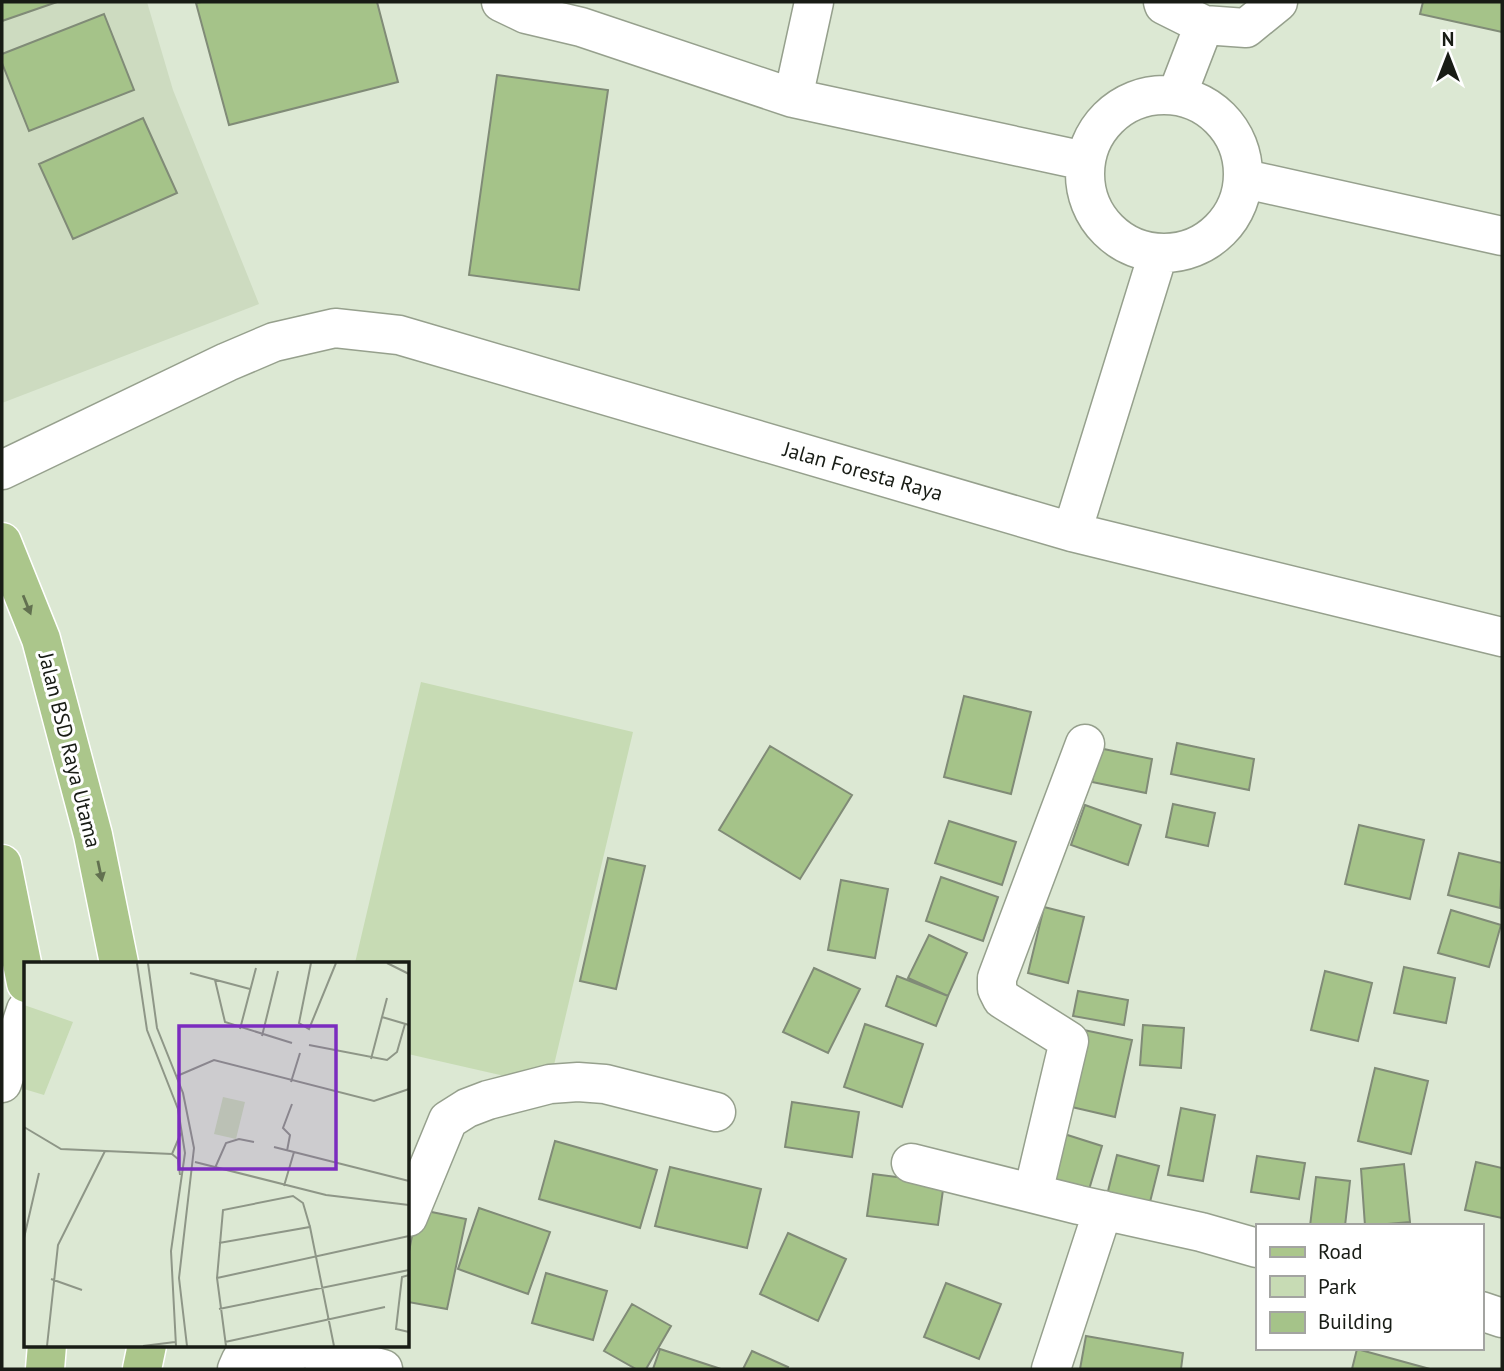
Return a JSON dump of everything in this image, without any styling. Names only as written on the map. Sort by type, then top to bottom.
[{"type":"main road","name":"Jalan BSD Raya Utama","points":[[2,542],[41,639],[93,835],[119,962]]},
{"type":"main road","points":[[2,864],[24,973]]},
{"type":"main road","points":[[45,1369],[47,1346]]},
{"type":"main road","points":[[142,1369],[147,1346]]},
{"type":"street","points":[[501,2],[526,13],[584,15],[793,99],[1085,161]]},
{"type":"street","points":[[793,99],[814,2]]},
{"type":"street","points":[[1163,2],[1164,5],[1205,25],[1246,28],[1278,2]]},
{"type":"street","points":[[1177,95],[1205,25]]},
{"type":"street","points":[[1177,95],[1205,105],[1228,125],[1241,150],[1244,178],[1236,210],[1217,234],[1189,250],[1158,254],[1126,244],[1101,223],[1087,193],[1085,161],[1097,131],[1118,108],[1147,96],[1177,95]]},
{"type":"street","points":[[1244,178],[1502,236]]},
{"type":"street","points":[[1072,532],[1158,254]]},
{"type":"street","name":"Jalan Foresta Raya","points":[[2,470],[274,342],[335,328],[399,335],[1072,532],[1502,638]]},
{"type":"street","points":[[1033,1193],[1069,1041],[1002,999],[997,989],[997,978],[1085,744]]},
{"type":"street","points":[[2,1004],[24,1000]]},
{"type":"street","points":[[2,1083],[24,1016]]},
{"type":"street","points":[[410,1212],[448,1120],[467,1108],[488,1100],[550,1084],[578,1082],[605,1084],[716,1112]]},
{"type":"street","points":[[911,1163],[1201,1232],[1256,1248]]},
{"type":"street","points":[[1051,1369],[1103,1210]]},
{"type":"street","points":[[1483,1312],[1502,1318]]},
{"type":"street","points":[[237,1369],[241,1360],[256,1357],[290,1355],[362,1358]]},
{"type":"shaded area","points":[[2,2],[147,2],[173,90],[259,304],[2,403]]},
{"type":"green space","points":[[421,682],[633,732],[549,1086],[410,1054],[410,962],[355,962]]},
{"type":"building","points":[[2,2],[57,2],[2,21]]},
{"type":"building","points":[[377,2],[398,82],[229,125],[196,3]]},
{"type":"building","points":[[1423,2],[1502,2],[1502,32],[1420,14]]},
{"type":"building","points":[[104,14],[134,90],[29,131],[2,63],[2,54]]},
{"type":"building","points":[[497,75],[608,90],[579,290],[469,275]]},
{"type":"building","points":[[143,118],[177,193],[73,239],[39,164]]},
{"type":"building","points":[[964,696],[1031,712],[1011,794],[944,777]]},
{"type":"building","points":[[1177,743],[1254,759],[1249,790],[1171,774]]},
{"type":"building","points":[[770,746],[852,795],[800,879],[719,830]]},
{"type":"building","points":[[1099,748],[1152,759],[1146,793],[1092,782]]},
{"type":"building","points":[[1173,804],[1215,813],[1208,846],[1166,837]]},
{"type":"building","points":[[1085,805],[1141,825],[1128,865],[1071,845]]},
{"type":"building","points":[[949,821],[1016,842],[1002,885],[935,863]]},
{"type":"building","points":[[1359,825],[1424,840],[1410,899],[1345,884]]},
{"type":"building","points":[[1459,853],[1502,863],[1500,908],[1448,895]]},
{"type":"building","points":[[608,858],[645,866],[616,989],[580,981]]},
{"type":"building","points":[[941,877],[998,897],[983,941],[926,921]]},
{"type":"building","points":[[841,880],[888,889],[875,958],[828,950]]},
{"type":"building","points":[[1044,907],[1084,917],[1068,983],[1028,973]]},
{"type":"building","points":[[1451,910],[1501,925],[1489,967],[1438,953]]},
{"type":"building","points":[[929,935],[967,953],[948,996],[908,978]]},
{"type":"building","points":[[1404,967],[1455,978],[1446,1023],[1394,1013]]},
{"type":"building","points":[[814,968],[860,989],[828,1053],[783,1032]]},
{"type":"building","points":[[1325,971],[1372,983],[1358,1041],[1311,1030]]},
{"type":"building","points":[[897,976],[948,996],[936,1026],[886,1006]]},
{"type":"building","points":[[1078,991],[1128,1000],[1124,1025],[1073,1016]]},
{"type":"building","points":[[865,1024],[923,1044],[902,1107],[844,1087]]},
{"type":"building","points":[[1143,1025],[1184,1028],[1181,1068],[1140,1065]]},
{"type":"building","points":[[1079,1029],[1132,1040],[1115,1117],[1063,1105]]},
{"type":"building","points":[[1375,1068],[1428,1081],[1411,1154],[1358,1141]]},
{"type":"building","points":[[792,1102],[859,1112],[852,1157],[785,1147]]},
{"type":"building","points":[[1181,1108],[1215,1115],[1203,1181],[1168,1175]]},
{"type":"building","points":[[1058,1132],[1102,1146],[1088,1193],[1043,1180]]},
{"type":"building","points":[[555,1141],[657,1170],[640,1228],[539,1199]]},
{"type":"building","points":[[1117,1155],[1159,1166],[1148,1210],[1106,1199]]},
{"type":"building","points":[[1257,1156],[1305,1163],[1299,1199],[1251,1192]]},
{"type":"building","points":[[1476,1162],[1502,1168],[1502,1218],[1465,1210]]},
{"type":"building","points":[[1404,1164],[1410,1222],[1365,1224],[1361,1169]]},
{"type":"building","points":[[670,1167],[761,1189],[747,1248],[655,1226]]},
{"type":"building","points":[[873,1174],[944,1183],[938,1225],[867,1216]]},
{"type":"building","points":[[1316,1177],[1350,1181],[1345,1224],[1310,1224]]},
{"type":"building","points":[[479,1208],[550,1232],[528,1294],[458,1269]]},
{"type":"building","points":[[417,1209],[466,1219],[447,1309],[410,1302],[410,1246]]},
{"type":"building","points":[[788,1233],[846,1259],[818,1321],[760,1294]]},
{"type":"building","points":[[546,1273],[607,1291],[593,1340],[532,1323]]},
{"type":"building","points":[[946,1283],[1001,1304],[979,1359],[924,1337]]},
{"type":"building","points":[[632,1304],[671,1326],[646,1369],[636,1369],[604,1351]]},
{"type":"building","points":[[1086,1336],[1183,1353],[1181,1369],[1080,1369]]},
{"type":"building","points":[[660,1349],[721,1369],[653,1369]]},
{"type":"building","points":[[1357,1350],[1361,1350],[1430,1369],[1352,1369]]},
{"type":"building","points":[[752,1351],[788,1367],[743,1369]]}]
